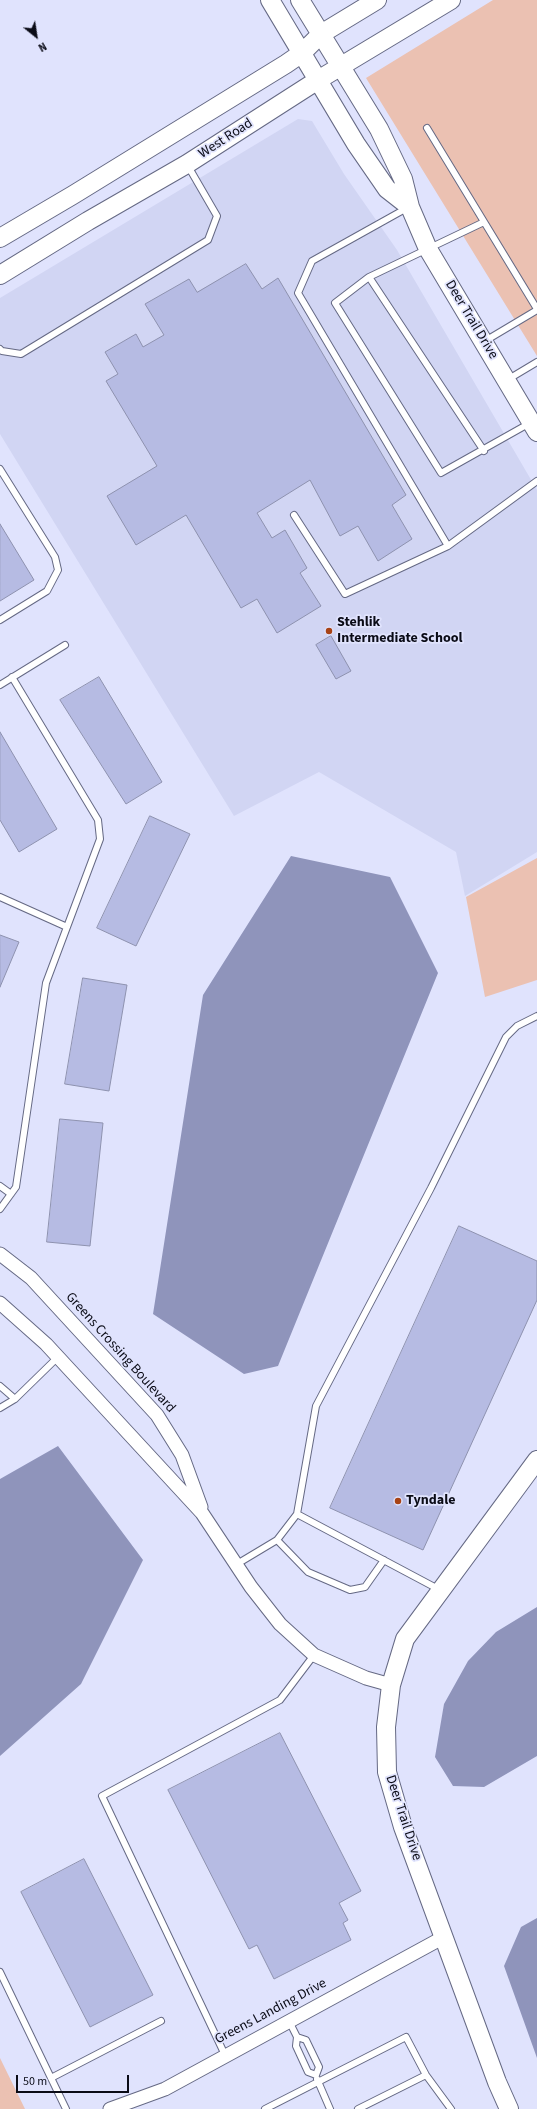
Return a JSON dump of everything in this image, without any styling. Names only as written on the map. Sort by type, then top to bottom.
[{"type":"street","name":"Deer Trail Drive","points":[[270,0],[356,144],[387,189],[410,207]]},
{"type":"street","name":"Deer Trail Drive","points":[[300,0],[379,130],[403,179],[410,207],[428,249],[534,427]]},
{"type":"street","points":[[0,238],[73,195],[302,53],[321,34],[377,0]]},
{"type":"street","name":"West Road","points":[[0,275],[88,221],[187,164],[318,80],[451,0]]},
{"type":"street","points":[[73,195],[88,221]]},
{"type":"street","name":"Greens Crossing Boulevard","points":[[0,1254],[31,1278],[157,1415],[182,1455],[202,1513]]},
{"type":"street","name":"Greens Crossing Boulevard","points":[[0,1303],[58,1357],[202,1513],[251,1587],[280,1624],[314,1655],[366,1678],[391,1685]]},
{"type":"street","name":"Deer Trail Drive","points":[[509,2109],[404,1827],[387,1772],[386,1727],[391,1685],[405,1639],[537,1460]]},
{"type":"street","name":"Greens Landing Drive","points":[[110,2109],[165,2088],[444,1937]]},
{"type":"lane","points":[[427,128],[537,310],[484,341]]},
{"type":"lane","points":[[0,349],[2,351],[21,354],[208,240],[217,216],[187,164]]},
{"type":"lane","points":[[410,207],[312,261],[298,292],[448,546]]},
{"type":"lane","points":[[484,222],[369,277],[335,303],[441,473],[534,427]]},
{"type":"lane","points":[[369,277],[484,451]]},
{"type":"lane","points":[[507,380],[537,362]]},
{"type":"lane","points":[[0,469],[55,557],[58,570],[47,592],[0,620]]},
{"type":"lane","points":[[294,515],[345,594],[448,546],[537,482]]},
{"type":"lane","points":[[0,685],[65,645]]},
{"type":"lane","points":[[0,1209],[16,1187],[46,983],[100,839],[98,820],[12,678]]},
{"type":"lane","points":[[0,897],[67,927]]},
{"type":"lane","points":[[237,1564],[277,1540],[297,1514],[316,1406],[424,1202],[506,1037],[517,1026],[537,1016]]},
{"type":"lane","points":[[0,1186],[11,1194]]},
{"type":"lane","points":[[0,1408],[15,1399],[58,1357]]},
{"type":"lane","points":[[0,1386],[15,1399]]},
{"type":"lane","points":[[297,1514],[441,1590]]},
{"type":"lane","points":[[277,1540],[308,1572],[350,1590],[365,1586],[384,1560]]},
{"type":"lane","points":[[225,2055],[102,1796],[280,1700],[314,1655]]},
{"type":"lane","points":[[0,1972],[66,2109]]},
{"type":"lane","points":[[289,2020],[297,2037],[296,2046],[308,2072],[316,2075]]},
{"type":"lane","points":[[51,2078],[161,2021]]},
{"type":"lane","points":[[297,2037],[306,2040],[319,2067],[316,2075],[330,2109]]},
{"type":"lane","points":[[265,2109],[406,2037],[426,2075],[451,2109]]},
{"type":"lane","points":[[358,2109],[426,2075]]},
{"type":"shaded area","points":[[493,0],[537,0],[537,356],[366,78]]},
{"type":"shaded area","name":"Stehlik Intermediate School","points":[[298,119],[312,121],[344,174],[397,250],[537,490],[537,852],[465,896],[456,852],[319,772],[234,816],[0,434],[0,298]]},
{"type":"shaded area","points":[[291,856],[390,877],[438,973],[278,1366],[244,1374],[153,1314],[203,995]]},
{"type":"shaded area","points":[[537,858],[537,980],[485,997],[466,897]]},
{"type":"shaded area","points":[[58,1446],[143,1560],[81,1684],[0,1756],[0,1479]]},
{"type":"shaded area","points":[[537,1607],[537,1756],[484,1787],[453,1786],[435,1757],[444,1704],[468,1661],[496,1632]]},
{"type":"shaded area","points":[[537,1918],[537,2058],[504,1966],[521,1927]]},
{"type":"shaded area","points":[[0,2058],[25,2109],[0,2109]]},
{"type":"building","points":[[246,264],[262,289],[278,278],[406,495],[392,505],[412,539],[378,561],[358,526],[340,536],[310,480],[257,513],[272,538],[285,530],[307,568],[300,573],[321,606],[277,633],[257,599],[241,608],[186,515],[136,545],[107,496],[157,466],[106,381],[118,374],[105,352],[136,334],[143,347],[164,335],[145,304],[189,279],[197,292]]},
{"type":"building","points":[[0,524],[34,580],[0,601]]},
{"type":"building","points":[[331,636],[351,671],[336,679],[316,645]]},
{"type":"building","points":[[99,677],[162,782],[126,804],[60,700]]},
{"type":"building","points":[[0,732],[57,829],[19,852],[0,820]]},
{"type":"building","points":[[150,816],[190,834],[136,946],[97,928]]},
{"type":"building","points":[[0,935],[19,942],[0,987]]},
{"type":"building","points":[[83,978],[127,985],[109,1091],[65,1084]]},
{"type":"building","points":[[60,1119],[103,1123],[90,1246],[47,1242]]},
{"type":"building","points":[[459,1226],[537,1261],[537,1300],[423,1550],[330,1508]]},
{"type":"building","points":[[280,1733],[361,1891],[339,1903],[348,1920],[343,1923],[351,1940],[274,1979],[257,1945],[249,1949],[168,1790]]},
{"type":"building","points":[[84,1859],[153,1995],[90,2027],[21,1892]]},
{"type":"place","name":"Stehlik Intermediate School","points":[[329,631]]},
{"type":"place","name":"Tyndale","points":[[398,1501]]}]
